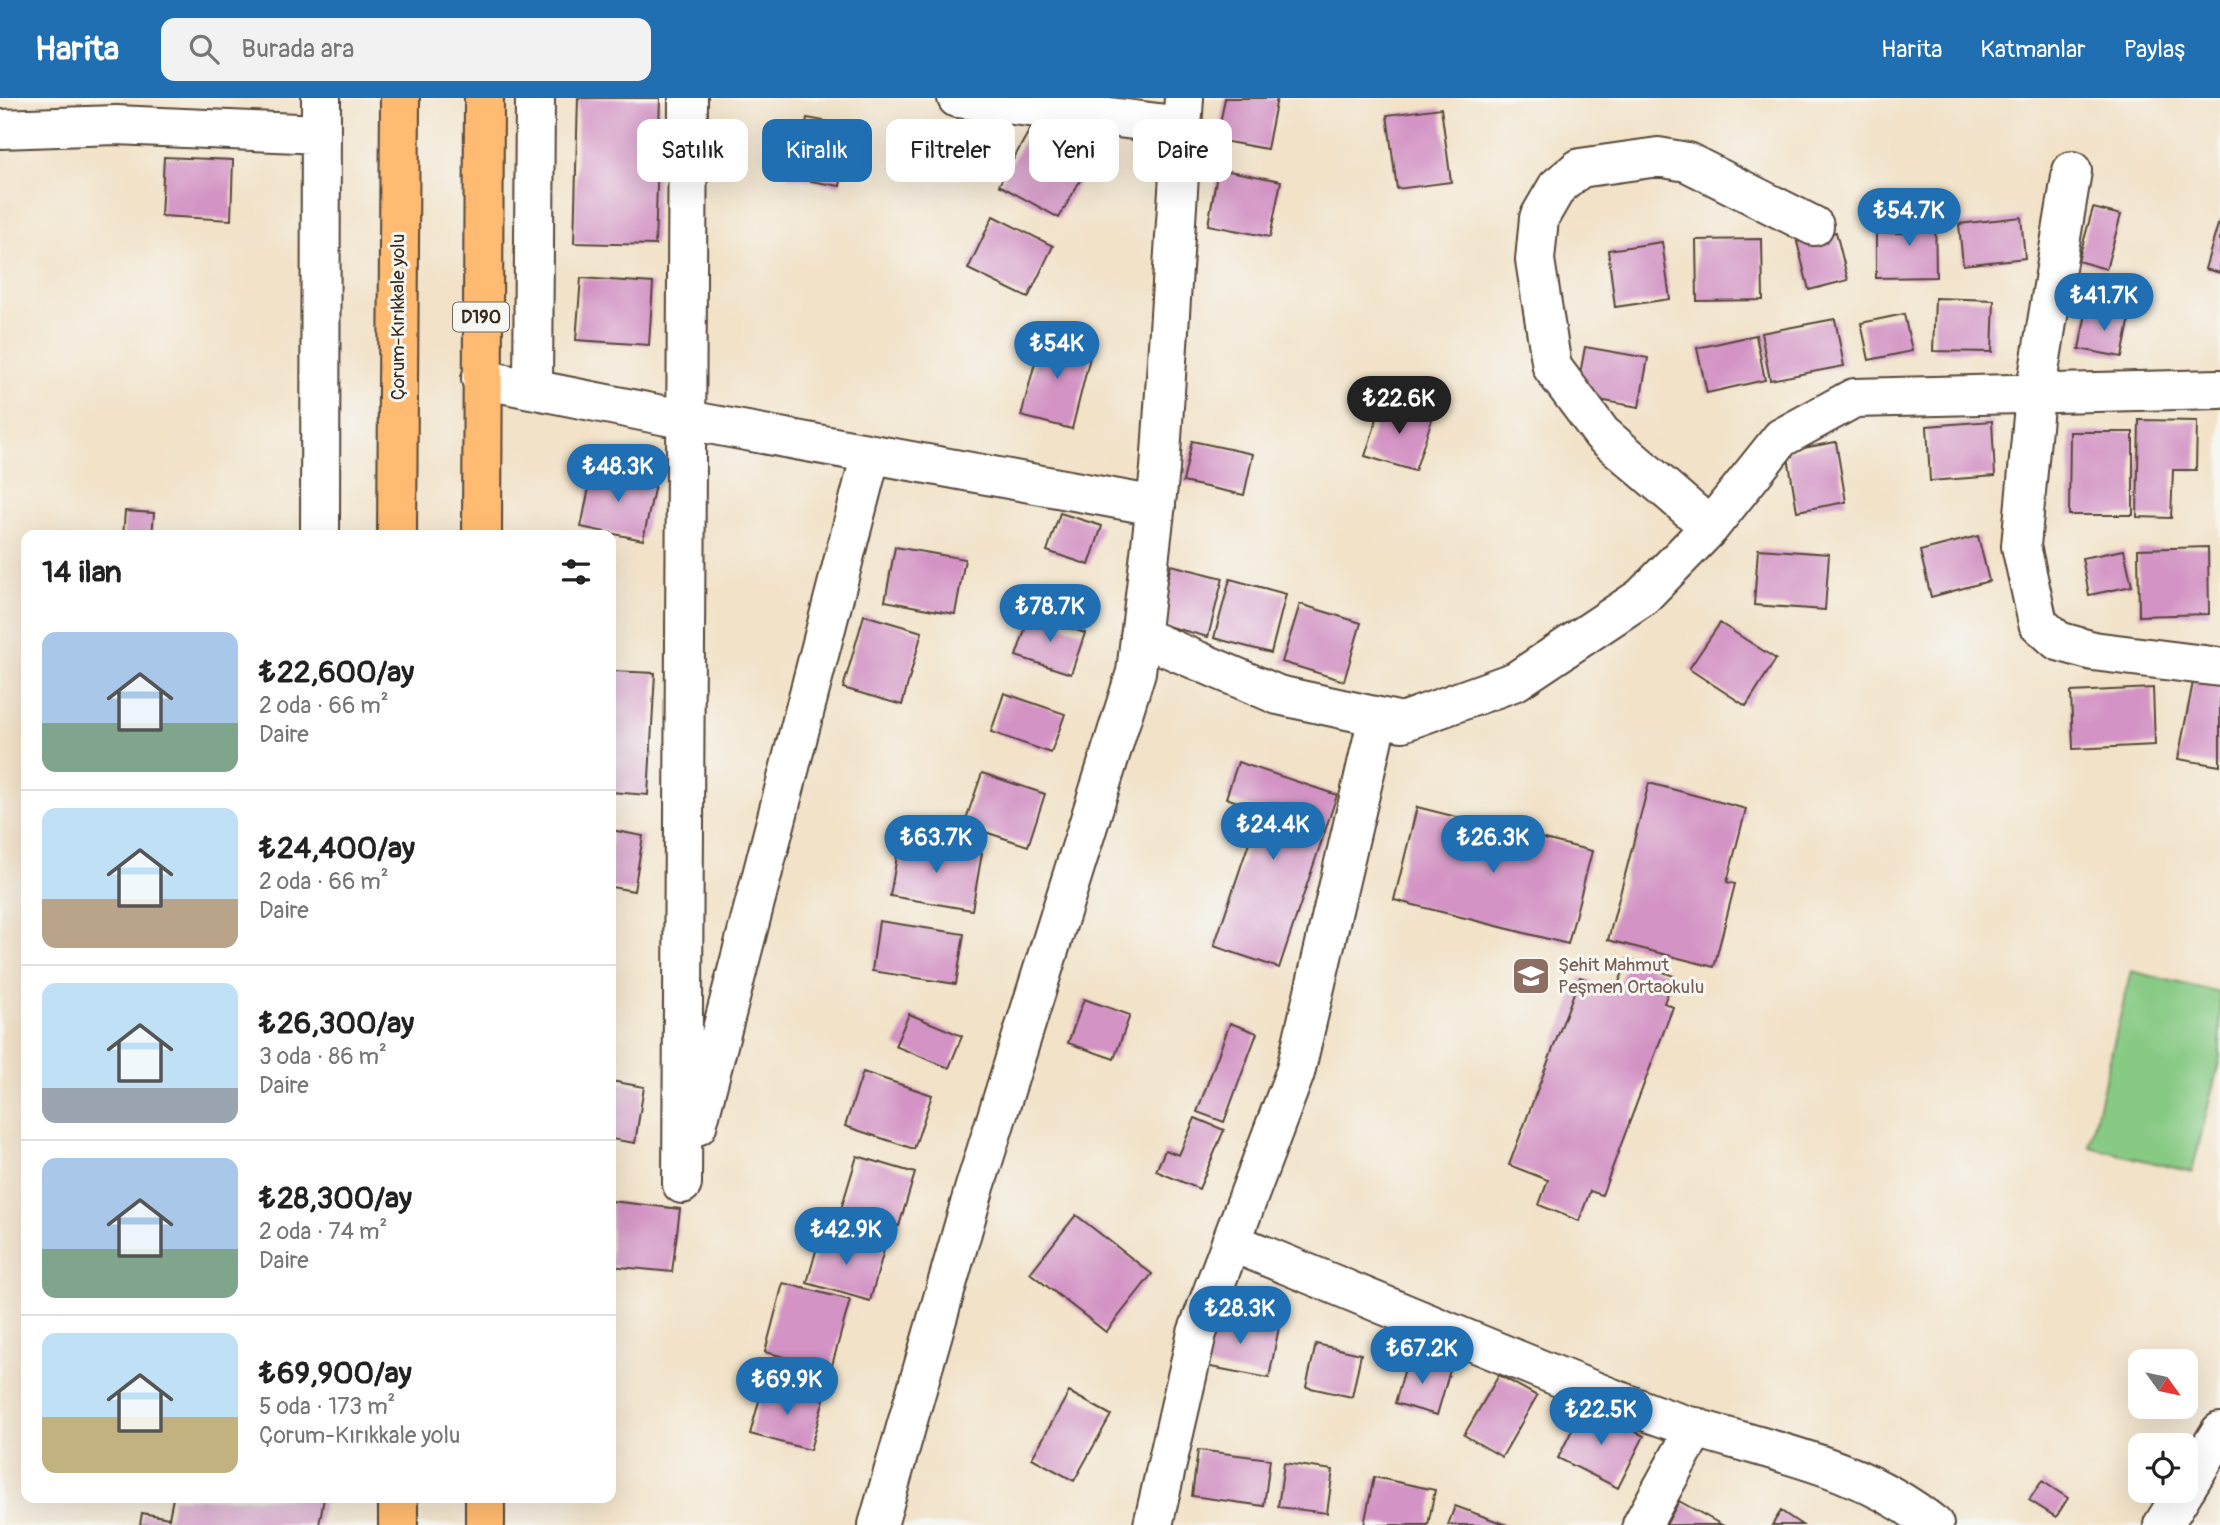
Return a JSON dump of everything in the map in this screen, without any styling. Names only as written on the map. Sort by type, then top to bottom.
[{"type":"highway","name":"Çorum-Kırıkkale yolu","points":[[397,530],[400,98]]},
{"type":"highway","name":"D190","points":[[482,530],[484,98]]},
{"type":"highway","points":[[398,1503],[398,1525]]},
{"type":"highway","points":[[485,1503],[485,1525]]},
{"type":"street","points":[[533,389],[535,98]]},
{"type":"street","points":[[688,98],[682,1184],[871,454]]},
{"type":"street","points":[[878,1525],[974,1189],[1136,672],[1156,506],[1183,112],[957,98]]},
{"type":"street","points":[[0,129],[116,111],[321,116],[320,530]]},
{"type":"street","points":[[1710,527],[1602,434],[1552,367],[1535,260],[1539,218],[1557,187],[1580,168],[1658,157],[1687,162],[1814,226]]},
{"type":"street","points":[[2072,171],[2035,395],[2021,546],[2038,623],[2058,641],[2093,651],[2220,667]]},
{"type":"street","points":[[481,379],[687,421],[1156,506]]},
{"type":"street","points":[[1140,636],[1278,695],[1402,722],[1516,681],[1642,597],[1710,527],[1781,438],[1854,398],[2220,389]]},
{"type":"street","points":[[1153,1525],[1197,1333],[1295,1073],[1378,717]]},
{"type":"street","points":[[1231,1242],[1647,1412],[1864,1479],[1912,1507],[1934,1525]]},
{"type":"street","points":[[1642,1525],[1696,1427]]},
{"type":"street","points":[[2198,1468],[2220,1432]]},
{"type":"street","points":[[2163,1525],[2176,1503]]},
{"type":"green space","points":[[2131,971],[2220,993],[2220,1058],[2192,1172],[2089,1147]]},
{"type":"building","points":[[578,98],[660,98],[659,119],[637,119],[637,182],[657,182],[655,245],[574,243]]},
{"type":"building","points":[[1225,98],[1277,98],[1267,149],[1232,143],[1232,119],[1221,119]]},
{"type":"building","points":[[1441,108],[1451,182],[1397,189],[1387,115]]},
{"type":"building","points":[[1039,113],[1050,119],[1036,119]]},
{"type":"building","points":[[1029,131],[1029,182],[1079,182],[1059,218],[999,185],[1001,182],[1015,182],[1015,156]]},
{"type":"building","points":[[164,157],[233,160],[231,220],[161,216]]},
{"type":"building","points":[[1232,172],[1281,181],[1270,237],[1208,225],[1216,182],[1232,182]]},
{"type":"building","points":[[816,182],[841,182],[840,186]]},
{"type":"building","points":[[1935,207],[1936,277],[1876,278],[1876,233],[1909,233],[1909,208]]},
{"type":"building","points":[[2093,208],[2121,215],[2106,269],[2078,261]]},
{"type":"building","points":[[993,216],[1053,246],[1028,298],[968,269]]},
{"type":"building","points":[[2021,217],[2025,258],[1963,265],[1959,224]]},
{"type":"building","points":[[2220,218],[2220,273],[2205,269]]},
{"type":"building","points":[[1836,232],[1848,280],[1809,290],[1797,242]]},
{"type":"building","points":[[1762,239],[1763,300],[1697,301],[1696,240]]},
{"type":"building","points":[[1662,242],[1670,299],[1615,307],[1608,250]]},
{"type":"building","points":[[581,278],[653,283],[649,345],[576,340]]},
{"type":"building","points":[[1935,298],[1994,300],[1992,352],[1933,351]]},
{"type":"building","points":[[2087,308],[2130,317],[2122,357],[2079,349]]},
{"type":"building","points":[[1904,314],[1912,351],[1869,360],[1861,323]]},
{"type":"building","points":[[1835,319],[1844,366],[1770,380],[1761,333]]},
{"type":"building","points":[[1043,332],[1093,345],[1072,429],[1021,416]]},
{"type":"building","points":[[1756,335],[1765,380],[1707,393],[1697,348]]},
{"type":"building","points":[[1585,347],[1648,358],[1639,407],[1576,396]]},
{"type":"building","points":[[1383,400],[1433,416],[1415,471],[1365,456]]},
{"type":"building","points":[[2139,420],[2197,421],[2196,470],[2173,470],[2171,518],[2137,517]]},
{"type":"building","points":[[1992,421],[1995,476],[1930,481],[1927,426]]},
{"type":"building","points":[[2070,432],[2133,432],[2133,515],[2069,515]]},
{"type":"building","points":[[1192,441],[1253,454],[1244,495],[1183,482]]},
{"type":"building","points":[[1836,442],[1846,502],[1797,511],[1787,451]]},
{"type":"building","points":[[593,468],[656,480],[643,540],[616,534],[616,530],[581,527]]},
{"type":"building","points":[[125,511],[154,513],[153,530],[123,530]]},
{"type":"building","points":[[1060,513],[1102,526],[1089,565],[1047,551]]},
{"type":"building","points":[[1978,536],[1989,581],[1931,597],[1920,551]]},
{"type":"building","points":[[895,547],[965,559],[955,614],[885,601]]},
{"type":"building","points":[[2208,547],[2209,614],[2139,616],[2138,549]]},
{"type":"building","points":[[1758,549],[1829,554],[1825,610],[1754,605]]},
{"type":"building","points":[[2124,550],[2132,586],[2089,595],[2082,558]]},
{"type":"building","points":[[1171,565],[1223,578],[1208,637],[1156,623]]},
{"type":"building","points":[[1230,579],[1286,594],[1271,653],[1214,638]]},
{"type":"building","points":[[1300,604],[1361,623],[1344,681],[1282,662]]},
{"type":"building","points":[[864,615],[922,632],[902,705],[843,688]]},
{"type":"building","points":[[1030,615],[1085,633],[1071,674],[1016,656]]},
{"type":"building","points":[[1720,623],[1776,659],[1746,706],[1689,669]]},
{"type":"building","points":[[616,671],[655,673],[648,795],[616,792]]},
{"type":"building","points":[[2194,677],[2220,682],[2220,766],[2178,759]]},
{"type":"building","points":[[2153,688],[2155,745],[2073,749],[2071,692]]},
{"type":"building","points":[[1004,693],[1065,714],[1051,753],[991,732]]},
{"type":"building","points":[[1238,762],[1337,795],[1279,968],[1214,946],[1260,810],[1226,798]]},
{"type":"building","points":[[982,773],[1045,794],[1028,846],[964,825]]},
{"type":"building","points":[[1649,783],[1746,809],[1727,882],[1735,884],[1714,967],[1608,940]]},
{"type":"building","points":[[1417,807],[1592,851],[1568,944],[1394,900]]},
{"type":"building","points":[[616,831],[643,836],[634,891],[616,888]]},
{"type":"building","points":[[900,839],[982,853],[972,910],[890,896]]},
{"type":"building","points":[[879,921],[964,934],[956,984],[872,971]]},
{"type":"building","points":[[1628,959],[1674,976],[1664,1003],[1673,1007],[1602,1195],[1590,1191],[1579,1221],[1539,1205],[1548,1180],[1509,1165],[1580,977],[1616,990]]},
{"type":"building","points":[[1084,999],[1130,1015],[1114,1059],[1068,1043]]},
{"type":"building","points":[[909,1014],[962,1036],[949,1068],[895,1046]]},
{"type":"building","points":[[1230,1023],[1257,1033],[1224,1122],[1197,1112]]},
{"type":"building","points":[[863,1072],[932,1095],[914,1149],[845,1126]]},
{"type":"building","points":[[616,1082],[644,1087],[635,1143],[616,1140]]},
{"type":"building","points":[[1195,1118],[1224,1130],[1199,1189],[1156,1171],[1165,1150],[1179,1155]]},
{"type":"building","points":[[857,1156],[915,1173],[899,1226],[841,1209]]},
{"type":"building","points":[[616,1202],[680,1209],[672,1272],[616,1266]]},
{"type":"building","points":[[1076,1215],[1152,1274],[1106,1332],[1030,1273]]},
{"type":"building","points":[[821,1233],[884,1250],[870,1301],[807,1283]]},
{"type":"building","points":[[783,1283],[850,1300],[831,1369],[765,1352]]},
{"type":"building","points":[[1211,1313],[1279,1327],[1269,1378],[1200,1365]]},
{"type":"building","points":[[1316,1344],[1361,1354],[1352,1397],[1306,1387]]},
{"type":"building","points":[[1408,1358],[1450,1370],[1437,1415],[1395,1403]]},
{"type":"building","points":[[1499,1375],[1537,1396],[1502,1457],[1464,1435]]},
{"type":"building","points":[[764,1383],[824,1399],[810,1450],[750,1434]]},
{"type":"building","points":[[1069,1392],[1111,1415],[1074,1481],[1032,1458]]},
{"type":"building","points":[[1584,1406],[1644,1436],[1618,1488],[1558,1458]]},
{"type":"building","points":[[1198,1450],[1270,1459],[1264,1506],[1192,1496]]},
{"type":"building","points":[[1284,1463],[1333,1470],[1327,1513],[1278,1507]]},
{"type":"building","points":[[1374,1477],[1435,1490],[1428,1525],[1364,1525]]},
{"type":"building","points":[[2042,1481],[2068,1498],[2056,1517],[2029,1500]]},
{"type":"building","points":[[1679,1501],[1722,1525],[1666,1525]]},
{"type":"building","points":[[172,1503],[323,1503],[319,1525],[140,1525],[142,1513],[169,1518]]},
{"type":"building","points":[[1455,1506],[1507,1525],[1448,1525]]},
{"type":"building","points":[[1781,1511],[1802,1525],[1772,1525]]},
{"type":"place","name":"Şehit Mahmut Peşmen Ortaokulu","points":[[1531,976]]}]
